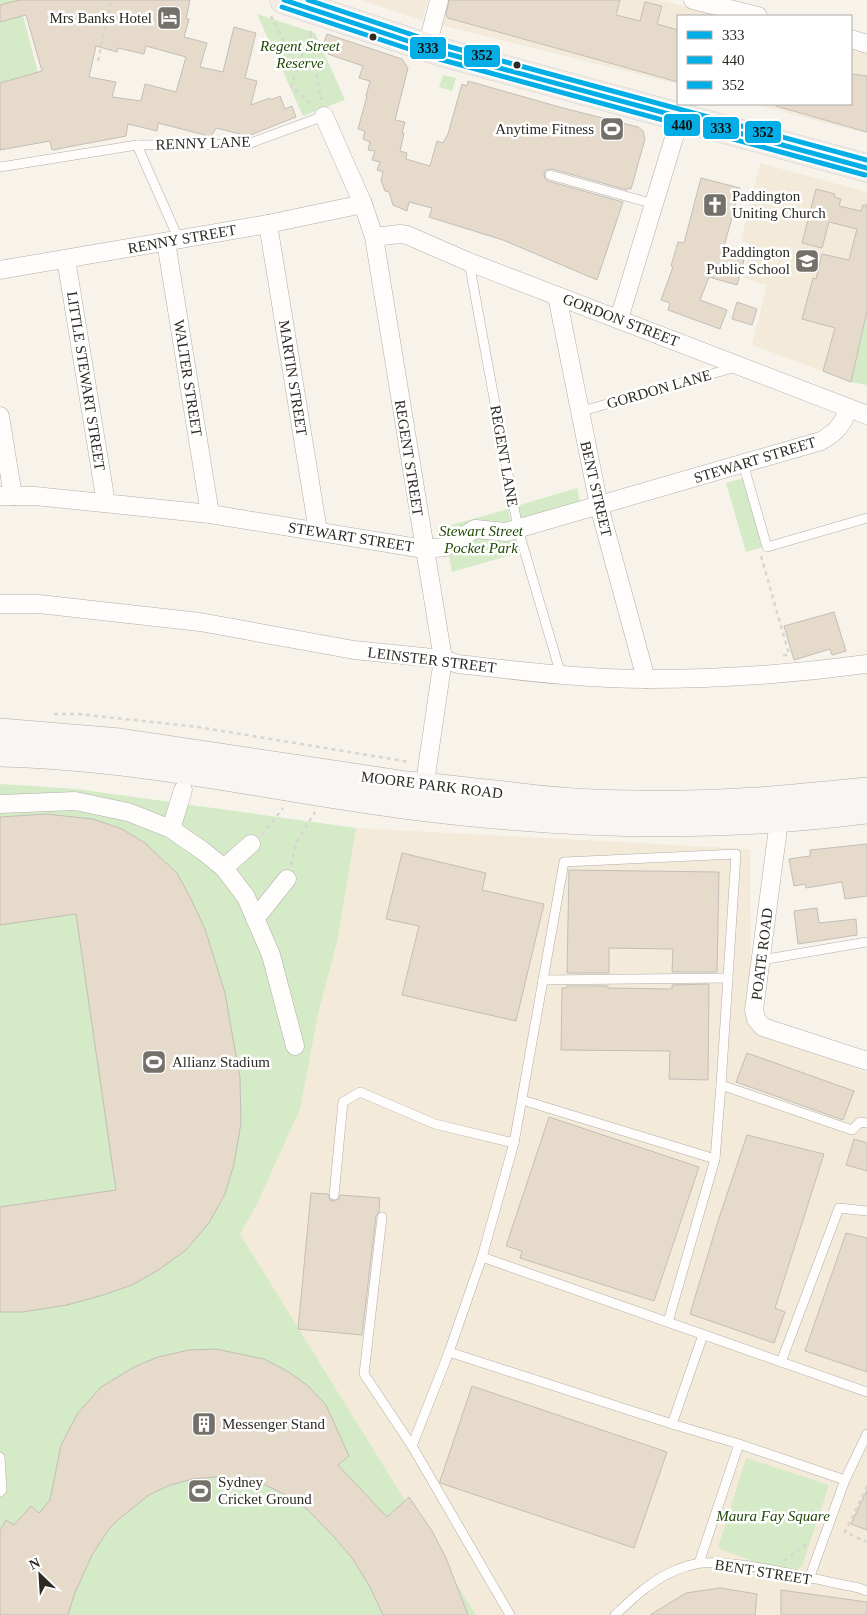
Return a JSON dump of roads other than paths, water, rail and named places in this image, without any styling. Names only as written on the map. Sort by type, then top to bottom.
[{"type":"main road","points":[[329,0],[429,41]]},
{"type":"main road","points":[[275,4],[429,41],[679,108],[867,154]]},
{"type":"main road","points":[[679,108],[867,168]]},
{"type":"main road","name":"MOORE PARK ROAD","points":[[0,731],[120,741],[407,784],[423,796]]},
{"type":"main road","name":"MOORE PARK ROAD","points":[[0,754],[41,755],[134,764],[423,796],[546,820],[643,824],[708,824],[867,790]]},
{"type":"main road","name":"MOORE PARK ROAD","points":[[779,810],[867,811]]},
{"type":"street","points":[[429,41],[439,0]]},
{"type":"street","points":[[693,0],[754,15]]},
{"type":"street","points":[[852,40],[867,44]]},
{"type":"street","points":[[619,320],[654,204],[679,108]]},
{"type":"street","name":"REGENT STREET","points":[[324,116],[362,204],[374,237],[442,659],[423,796]]},
{"type":"street","name":"RENNY STREET","points":[[0,270],[268,224],[362,204]]},
{"type":"street","name":"MARTIN STREET","points":[[268,224],[318,531]]},
{"type":"street","name":"GORDON STREET","points":[[374,237],[407,235],[469,262],[867,415]]},
{"type":"street","name":"WALTER STREET","points":[[172,241],[210,514]]},
{"type":"street","name":"LITTLE STEWART STREET","points":[[66,259],[106,503]]},
{"type":"street","name":"BENT STREET","points":[[558,296],[579,412],[599,506],[646,679]]},
{"type":"street","name":"STEWART STREET","points":[[7,496],[35,496],[210,514],[424,549],[445,547],[475,529],[506,532],[518,529],[821,440],[835,433],[848,408]]},
{"type":"street","points":[[0,416],[7,496]]},
{"type":"street","name":"LEINSTER STREET","points":[[0,604],[39,604],[200,622],[354,650],[442,659],[458,664],[561,676],[646,679],[740,677],[867,664]]},
{"type":"street","points":[[171,829],[184,790]]},
{"type":"street","points":[[0,804],[74,801],[128,812],[171,829],[224,868],[246,897],[271,955],[295,1046]]},
{"type":"street","name":"POATE ROAD","points":[[779,810],[754,1010],[756,1019],[763,1027],[867,1061]]},
{"type":"street","points":[[224,868],[251,844]]},
{"type":"street","points":[[256,918],[287,878]]},
{"type":"lane","name":"RENNY LANE","points":[[0,167],[137,145],[248,144],[324,116]]},
{"type":"lane","name":"RENNY LANE","points":[[137,145],[172,241]]},
{"type":"lane","points":[[550,175],[654,204]]},
{"type":"lane","name":"REGENT LANE","points":[[469,262],[518,529],[561,676]]},
{"type":"lane","name":"GORDON LANE","points":[[579,412],[739,366]]},
{"type":"lane","points":[[743,463],[768,547],[867,518]]},
{"type":"lane","points":[[412,1446],[449,1352],[482,1257],[514,1143],[564,862],[736,854],[722,1085],[715,1159],[668,1322]]},
{"type":"lane","points":[[761,960],[867,942]]},
{"type":"lane","points":[[543,980],[728,978]]},
{"type":"lane","points":[[722,1085],[852,1130],[860,1122],[867,1124]]},
{"type":"lane","points":[[334,1195],[343,1102],[360,1092],[435,1124],[514,1143]]},
{"type":"lane","points":[[522,1100],[715,1159]]},
{"type":"lane","points":[[781,1362],[838,1208],[867,1210]]},
{"type":"lane","points":[[382,1217],[364,1374],[412,1446],[510,1615]]},
{"type":"lane","points":[[482,1257],[867,1392]]},
{"type":"lane","points":[[672,1424],[703,1335]]},
{"type":"lane","points":[[449,1352],[845,1480]]},
{"type":"lane","points":[[809,1579],[845,1480],[867,1434]]},
{"type":"lane","points":[[699,1563],[738,1444]]},
{"type":"lane","points":[[0,1457],[2,1490],[0,1492]]},
{"type":"lane","name":"BENT STREET","points":[[614,1615],[641,1590],[675,1570],[699,1563],[729,1564],[776,1571],[867,1591]]},
{"type":"place","name":"Mrs Banks Hotel","points":[[169,18]]},
{"type":"place","name":"Anytime Fitness","points":[[612,129]]},
{"type":"place","name":"Paddington Uniting Church","points":[[715,205]]},
{"type":"place","name":"Paddington Public School","points":[[807,261]]},
{"type":"place","name":"Allianz Stadium","points":[[154,1062]]},
{"type":"place","name":"Messenger Stand","points":[[204,1424]]},
{"type":"place","name":"Sydney Cricket Ground","points":[[200,1491]]},
{"type":"park label","name":"Regent Street Reserve","points":[[300,54]]},
{"type":"park label","name":"Stewart Street Pocket Park","points":[[481,540]]},
{"type":"park label","name":"Maura Fay Square","points":[[773,1516]]}]
